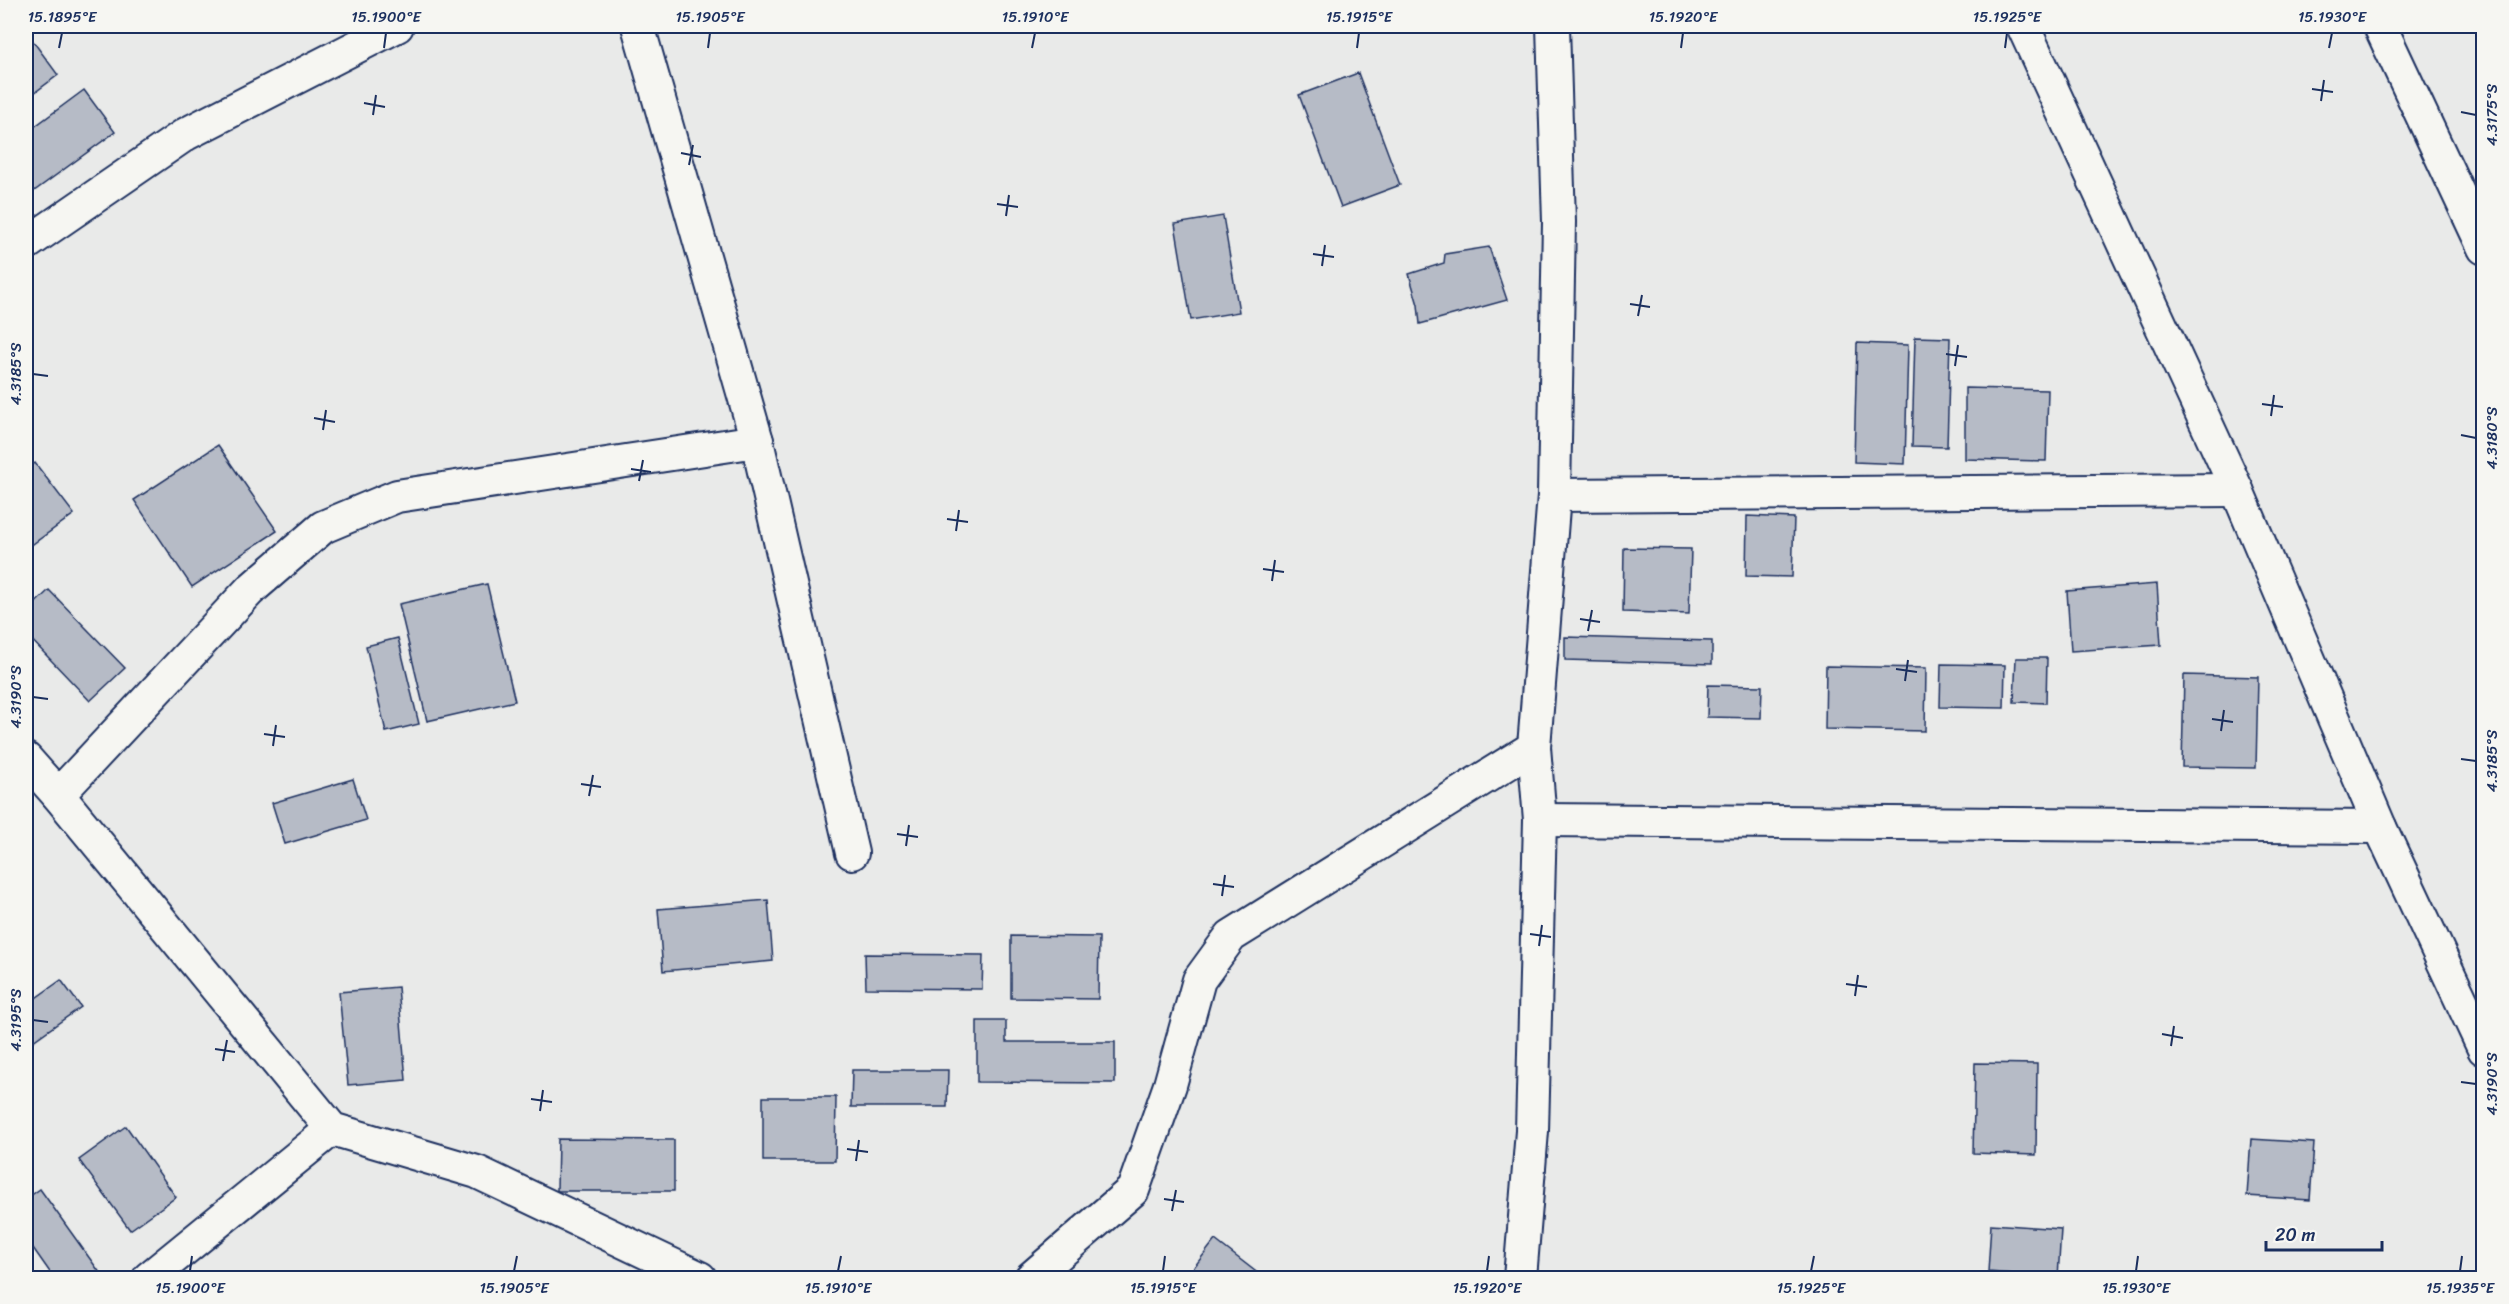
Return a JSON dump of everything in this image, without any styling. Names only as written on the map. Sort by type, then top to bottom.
[{"type":"street","points":[[26,244],[186,134],[397,26]]},
{"type":"street","points":[[638,26],[756,441],[852,853]]},
{"type":"street","points":[[1520,1278],[1532,1131],[1540,820],[1534,747],[1554,495],[1558,222],[1553,26]]},
{"type":"street","points":[[2023,26],[2236,490],[2380,827],[2484,1049]]},
{"type":"street","points":[[2380,26],[2484,248]]},
{"type":"street","points":[[58,795],[250,590],[323,527],[397,496],[756,441]]},
{"type":"street","points":[[1554,495],[2236,490]]},
{"type":"street","points":[[1031,1278],[1133,1190],[1170,1085],[1198,980],[1231,936],[1534,747]]},
{"type":"street","points":[[26,759],[332,1129],[477,1172],[700,1278]]},
{"type":"street","points":[[1540,820],[2380,827]]},
{"type":"street","points":[[150,1278],[332,1129]]},
{"type":"building","points":[[26,34],[58,75],[26,99]]},
{"type":"building","points":[[1358,73],[1400,185],[1341,207],[1299,95]]},
{"type":"building","points":[[84,90],[115,132],[26,197],[26,133]]},
{"type":"building","points":[[1223,216],[1239,312],[1191,320],[1175,224]]},
{"type":"building","points":[[1489,247],[1507,300],[1420,324],[1418,305],[1409,274],[1444,263],[1445,254]]},
{"type":"building","points":[[1915,337],[1950,338],[1947,447],[1912,446]]},
{"type":"building","points":[[1857,343],[1908,345],[1905,464],[1854,462]]},
{"type":"building","points":[[1965,388],[2048,390],[2046,461],[1965,459]]},
{"type":"building","points":[[218,445],[277,531],[192,587],[134,500]]},
{"type":"building","points":[[35,463],[74,514],[26,549],[26,470]]},
{"type":"building","points":[[1747,516],[1794,518],[1792,577],[1746,576]]},
{"type":"building","points":[[1624,548],[1691,549],[1689,614],[1623,612]]},
{"type":"building","points":[[487,584],[515,701],[427,721],[399,604]]},
{"type":"building","points":[[2157,584],[2161,645],[2071,651],[2067,591]]},
{"type":"building","points":[[49,590],[125,668],[90,701],[26,634],[26,612]]},
{"type":"building","points":[[1565,637],[1712,641],[1712,664],[1565,660]]},
{"type":"building","points":[[398,638],[419,724],[386,732],[366,646]]},
{"type":"building","points":[[2016,658],[2047,658],[2046,703],[2014,702]]},
{"type":"building","points":[[1941,664],[2005,665],[2004,708],[1940,707]]},
{"type":"building","points":[[1826,666],[1926,668],[1925,731],[1825,729]]},
{"type":"building","points":[[2184,675],[2258,677],[2256,768],[2182,767]]},
{"type":"building","points":[[1708,685],[1762,686],[1761,718],[1707,717]]},
{"type":"building","points":[[353,779],[366,820],[285,844],[272,803]]},
{"type":"building","points":[[768,900],[773,961],[663,971],[658,909]]},
{"type":"building","points":[[1011,936],[1099,937],[1098,999],[1011,998]]},
{"type":"building","points":[[865,954],[983,955],[982,989],[866,988]]},
{"type":"building","points":[[61,980],[81,1007],[26,1046],[26,1005]]},
{"type":"building","points":[[398,987],[406,1080],[348,1085],[339,992]]},
{"type":"building","points":[[977,1021],[1006,1021],[1006,1042],[1115,1042],[1115,1083],[977,1082]]},
{"type":"building","points":[[1975,1063],[2037,1064],[2036,1155],[1973,1153]]},
{"type":"building","points":[[852,1070],[948,1070],[947,1107],[851,1107]]},
{"type":"building","points":[[763,1097],[836,1097],[835,1161],[763,1161]]},
{"type":"building","points":[[126,1126],[176,1197],[130,1230],[79,1160]]},
{"type":"building","points":[[558,1139],[674,1140],[674,1191],[557,1191]]},
{"type":"building","points":[[2251,1139],[2314,1143],[2310,1200],[2247,1196]]},
{"type":"building","points":[[40,1189],[103,1277],[54,1278],[26,1238],[26,1199]]},
{"type":"building","points":[[1991,1224],[2061,1229],[2058,1277],[1988,1272]]},
{"type":"building","points":[[1215,1240],[1264,1278],[1201,1278],[1191,1271]]}]
